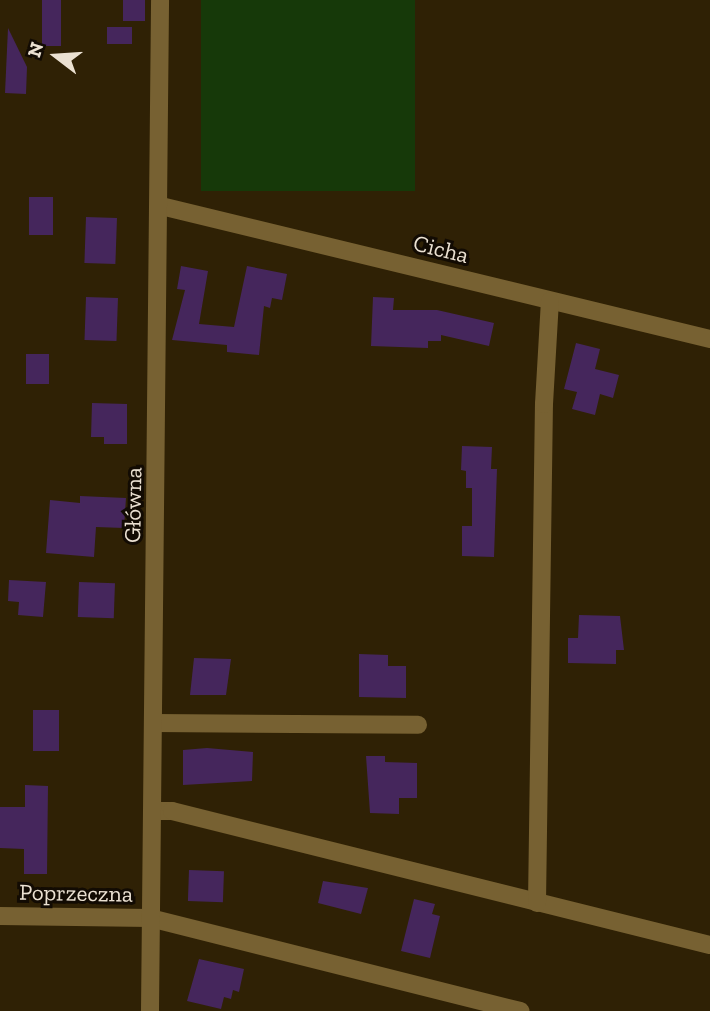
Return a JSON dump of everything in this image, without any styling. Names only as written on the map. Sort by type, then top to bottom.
[{"type":"street","name":"Główna","points":[[150,1011],[161,206],[160,0]]},
{"type":"street","name":"Cicha","points":[[161,206],[710,339]]},
{"type":"street","points":[[537,903],[545,364],[550,300]]},
{"type":"street","points":[[155,723],[418,725]]},
{"type":"street","points":[[153,811],[172,811],[710,945]]},
{"type":"street","name":"Poprzeczna","points":[[0,916],[150,918],[521,1011]]},
{"type":"green space","points":[[201,0],[415,0],[415,191],[201,191]]},
{"type":"building","points":[[42,0],[61,0],[61,46],[42,46]]},
{"type":"building","points":[[123,0],[145,0],[145,21],[123,21]]},
{"type":"building","points":[[107,27],[132,27],[132,44],[107,44]]},
{"type":"building","points":[[8,28],[27,67],[26,94],[5,93]]},
{"type":"building","points":[[29,197],[53,197],[53,235],[29,235]]},
{"type":"building","points":[[86,217],[117,218],[115,264],[84,263]]},
{"type":"building","points":[[181,266],[208,271],[199,324],[234,327],[247,266],[287,274],[282,300],[272,298],[270,308],[264,306],[259,355],[227,352],[227,345],[172,340],[185,290],[177,289]]},
{"type":"building","points":[[86,297],[118,298],[116,341],[84,340]]},
{"type":"building","points":[[373,297],[394,298],[393,310],[437,310],[494,323],[489,346],[441,335],[441,341],[428,341],[428,348],[371,346]]},
{"type":"building","points":[[576,343],[600,349],[595,369],[619,375],[613,398],[600,394],[595,415],[572,409],[577,392],[564,389]]},
{"type":"building","points":[[26,354],[49,354],[49,384],[26,384]]},
{"type":"building","points":[[92,403],[127,404],[127,444],[104,444],[104,437],[91,437]]},
{"type":"building","points":[[462,446],[492,447],[491,469],[497,469],[494,557],[462,556],[462,526],[472,526],[472,488],[466,488],[466,471],[461,470]]},
{"type":"building","points":[[80,496],[126,498],[124,528],[96,527],[94,557],[46,553],[50,500],[80,503]]},
{"type":"building","points":[[9,580],[46,582],[43,617],[18,615],[19,602],[8,601]]},
{"type":"building","points":[[79,582],[115,583],[114,618],[78,617]]},
{"type":"building","points":[[579,615],[620,616],[624,650],[616,650],[616,664],[568,663],[568,638],[578,638]]},
{"type":"building","points":[[359,654],[388,655],[388,666],[406,666],[406,698],[359,697]]},
{"type":"building","points":[[194,658],[231,659],[226,695],[190,695]]},
{"type":"building","points":[[33,710],[59,710],[59,751],[33,751]]},
{"type":"building","points":[[207,748],[253,752],[252,781],[183,785],[183,750]]},
{"type":"building","points":[[366,756],[385,756],[385,762],[417,763],[417,798],[399,798],[399,814],[370,813]]},
{"type":"building","points":[[25,785],[48,786],[47,874],[24,874],[24,849],[0,848],[0,807],[25,807]]},
{"type":"building","points":[[189,870],[224,871],[223,902],[188,901]]},
{"type":"building","points":[[323,881],[368,888],[361,914],[318,903]]},
{"type":"building","points":[[414,899],[435,904],[432,914],[440,916],[430,958],[401,951]]},
{"type":"building","points":[[199,959],[244,969],[239,992],[233,990],[231,999],[224,997],[221,1009],[187,1001]]}]
